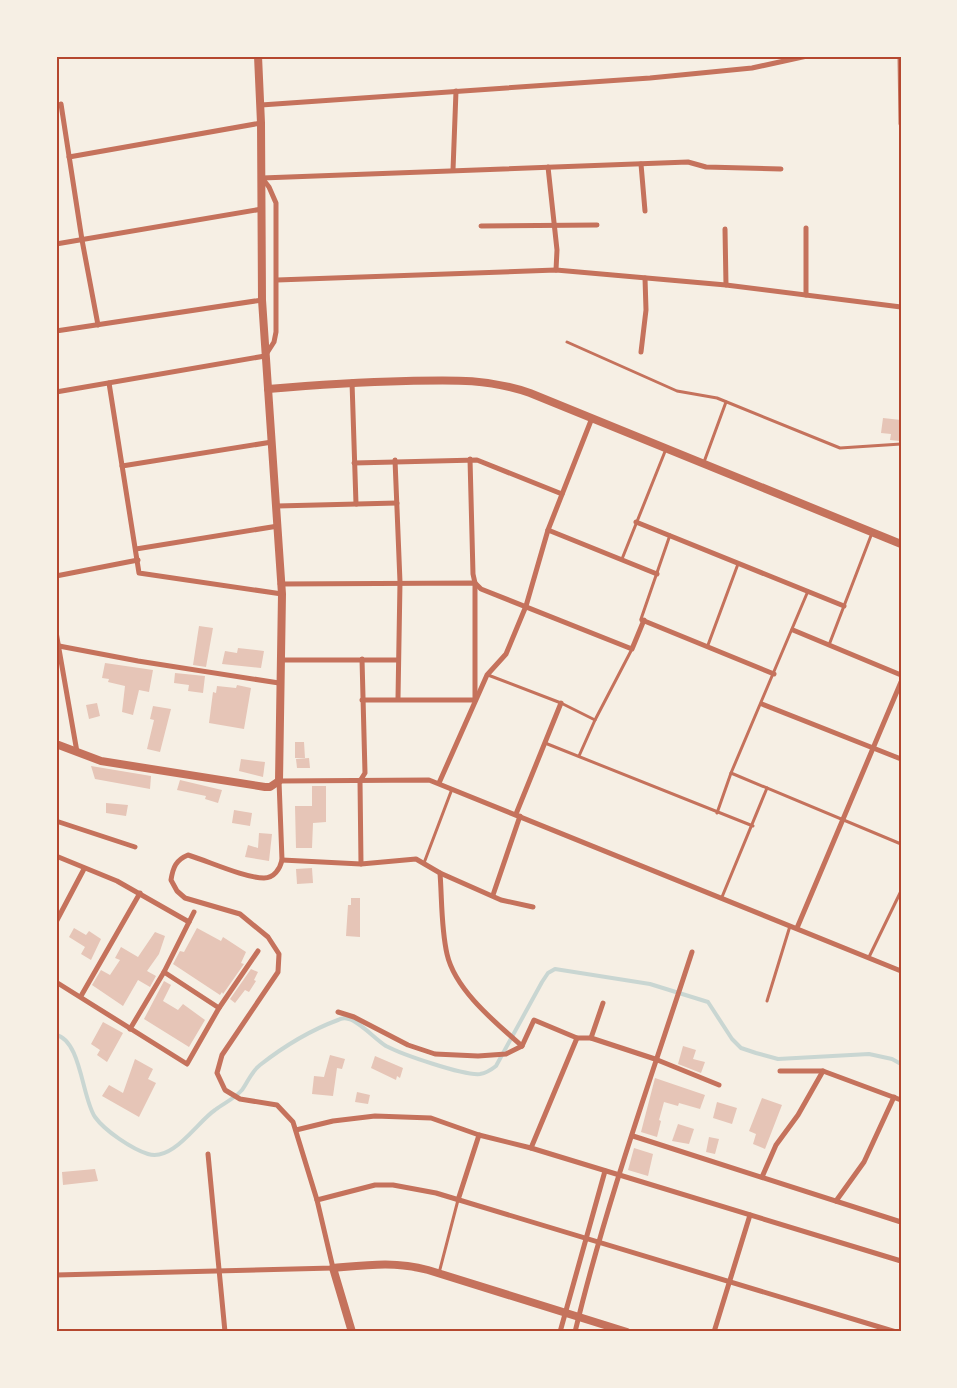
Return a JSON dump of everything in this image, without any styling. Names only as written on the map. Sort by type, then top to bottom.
[{"type":"street","points":[[258,56],[262,178],[262,300],[282,594],[279,683],[281,864],[274,874],[265,878],[248,875],[188,855],[179,859],[173,868],[171,880],[177,891],[185,898],[240,914],[268,937],[279,954],[278,972],[222,1055],[217,1073],[225,1090],[240,1099],[277,1105],[293,1122],[317,1200],[352,1332]]},
{"type":"street","points":[[260,105],[660,78],[752,68],[807,56]]},
{"type":"street","points":[[900,56],[901,124]]},
{"type":"street","points":[[453,170],[456,91]]},
{"type":"street","points":[[58,104],[98,325]]},
{"type":"street","points":[[69,157],[261,123]]},
{"type":"street","points":[[262,178],[688,162],[706,167],[781,169]]},
{"type":"street","points":[[641,164],[645,211]]},
{"type":"street","points":[[548,167],[555,226],[556,270]]},
{"type":"street","points":[[56,392],[265,356],[274,342],[276,332],[276,203],[269,187],[262,178]]},
{"type":"street","points":[[56,244],[262,209]]},
{"type":"street","points":[[480,226],[597,225]]},
{"type":"street","points":[[806,228],[806,295]]},
{"type":"street","points":[[725,229],[726,286]]},
{"type":"street","points":[[277,280],[556,270],[726,286],[901,307]]},
{"type":"street","points":[[641,352],[646,310],[645,278]]},
{"type":"street","points":[[56,331],[262,300]]},
{"type":"street","points":[[268,389],[352,382],[468,379],[516,388],[901,544]]},
{"type":"street","points":[[352,382],[356,504]]},
{"type":"street","points":[[109,383],[139,573],[282,594]]},
{"type":"street","points":[[440,783],[487,675],[506,654],[526,606],[548,530],[592,418]]},
{"type":"street","points":[[122,466],[272,442]]},
{"type":"street","points":[[354,463],[395,460],[470,459],[562,494]]},
{"type":"street","points":[[470,459],[472,574],[475,583],[475,700]]},
{"type":"street","points":[[395,460],[400,582],[398,698]]},
{"type":"street","points":[[277,506],[397,503]]},
{"type":"street","points":[[636,522],[844,606]]},
{"type":"street","points":[[136,549],[278,526]]},
{"type":"street","points":[[548,530],[657,574]]},
{"type":"street","points":[[56,576],[138,560]]},
{"type":"street","points":[[280,584],[475,583],[481,589],[632,649],[642,620],[708,645],[774,674]]},
{"type":"street","points":[[792,630],[901,675]]},
{"type":"street","points":[[56,632],[77,752]]},
{"type":"street","points":[[58,646],[138,661],[279,683]]},
{"type":"street","points":[[361,864],[360,780],[365,773],[362,659]]},
{"type":"street","points":[[280,660],[398,660]]},
{"type":"street","points":[[797,928],[901,682]]},
{"type":"street","points":[[362,700],[398,698],[475,700]]},
{"type":"street","points":[[493,895],[518,815],[561,703]]},
{"type":"street","points":[[762,704],[901,759]]},
{"type":"street","points":[[56,744],[101,761],[265,787],[270,787],[279,781],[429,780],[901,971]]},
{"type":"street","points":[[56,821],[135,847]]},
{"type":"street","points":[[56,856],[140,893],[189,922]]},
{"type":"street","points":[[281,864],[361,864],[416,859],[440,873],[493,895],[528,908],[533,908]]},
{"type":"street","points":[[56,922],[84,869]]},
{"type":"street","points":[[440,873],[447,955],[457,977],[493,1021],[522,1046]]},
{"type":"street","points":[[81,996],[140,893]]},
{"type":"street","points":[[130,1029],[164,972],[194,912]]},
{"type":"street","points":[[56,982],[187,1064],[219,1008],[258,951]]},
{"type":"street","points":[[574,1332],[655,1059],[676,1005],[692,952]]},
{"type":"street","points":[[164,972],[219,1008]]},
{"type":"street","points":[[591,1038],[604,1003]]},
{"type":"street","points":[[338,1012],[354,1017],[408,1045],[435,1054],[478,1056],[506,1054],[522,1046],[534,1020],[577,1038],[591,1038],[655,1059],[719,1085]]},
{"type":"street","points":[[531,1148],[577,1038]]},
{"type":"street","points":[[780,1071],[823,1071],[901,1100]]},
{"type":"street","points":[[762,1177],[776,1145],[798,1115],[823,1071]]},
{"type":"street","points":[[836,1201],[864,1162],[894,1097]]},
{"type":"street","points":[[296,1130],[333,1121],[388,1115],[431,1118],[479,1135],[531,1148],[901,1261]]},
{"type":"street","points":[[458,1200],[479,1135]]},
{"type":"street","points":[[633,1136],[901,1222]]},
{"type":"street","points":[[208,1154],[226,1332]]},
{"type":"street","points":[[560,1332],[605,1171]]},
{"type":"street","points":[[317,1200],[375,1186],[394,1185],[458,1200],[896,1332]]},
{"type":"street","points":[[714,1332],[728,1281],[750,1216]]},
{"type":"street","points":[[56,1275],[220,1269],[334,1268],[406,1264],[627,1332]]},
{"type":"lane","points":[[567,342],[677,391],[727,402],[840,448],[901,444]]},
{"type":"lane","points":[[704,463],[727,402]]},
{"type":"lane","points":[[622,560],[667,448]]},
{"type":"lane","points":[[829,645],[872,532]]},
{"type":"lane","points":[[642,620],[670,535]]},
{"type":"lane","points":[[708,645],[739,562]]},
{"type":"lane","points":[[717,812],[731,773],[762,704],[808,591]]},
{"type":"lane","points":[[579,756],[595,720],[632,649]]},
{"type":"lane","points":[[487,675],[561,703],[595,720]]},
{"type":"lane","points":[[545,743],[753,826]]},
{"type":"lane","points":[[731,773],[901,844]]},
{"type":"lane","points":[[722,898],[767,788]]},
{"type":"lane","points":[[424,863],[452,789]]},
{"type":"lane","points":[[869,957],[901,891]]},
{"type":"lane","points":[[768,1001],[790,925]]},
{"type":"lane","points":[[439,1274],[458,1200]]},
{"type":"building","points":[[883,418],[901,420],[899,441],[890,440],[891,434],[881,433]]},
{"type":"building","points":[[199,626],[213,628],[206,667],[193,665]]},
{"type":"building","points":[[238,648],[264,651],[261,668],[222,664],[225,651],[237,653]]},
{"type":"building","points":[[105,663],[153,670],[149,692],[139,690],[133,715],[122,712],[125,686],[108,682],[109,679],[102,678]]},
{"type":"building","points":[[175,673],[205,676],[203,693],[188,691],[189,685],[174,683]]},
{"type":"building","points":[[237,685],[251,688],[244,729],[209,723],[213,692],[216,693],[217,686],[236,688]]},
{"type":"building","points":[[97,703],[100,716],[89,719],[86,705]]},
{"type":"building","points":[[153,706],[171,709],[160,752],[147,749],[154,720],[150,719]]},
{"type":"building","points":[[295,742],[304,742],[305,758],[295,758]]},
{"type":"building","points":[[309,758],[310,768],[297,768],[296,759]]},
{"type":"building","points":[[241,759],[265,762],[263,777],[239,771]]},
{"type":"building","points":[[91,766],[151,776],[150,789],[95,779]]},
{"type":"building","points":[[180,780],[222,790],[218,803],[205,799],[206,796],[177,790]]},
{"type":"building","points":[[312,786],[326,786],[326,822],[313,823],[312,848],[296,848],[295,806],[312,806]]},
{"type":"building","points":[[106,803],[128,805],[126,816],[106,813]]},
{"type":"building","points":[[234,810],[252,813],[250,826],[232,823]]},
{"type":"building","points":[[259,833],[272,834],[269,861],[245,857],[248,845],[258,848]]},
{"type":"building","points":[[312,868],[313,883],[297,884],[296,869]]},
{"type":"building","points":[[351,898],[360,898],[360,937],[346,936],[348,905],[351,905]]},
{"type":"building","points":[[74,928],[86,935],[89,931],[101,939],[91,960],[81,954],[85,947],[69,937]]},
{"type":"building","points":[[197,928],[221,941],[223,937],[246,952],[241,963],[244,964],[223,994],[222,992],[220,995],[173,964],[180,951],[184,952]]},
{"type":"building","points":[[155,932],[165,936],[159,954],[147,971],[156,976],[150,987],[138,980],[123,1006],[92,985],[101,970],[110,975],[120,960],[115,958],[121,947],[138,957]]},
{"type":"building","points":[[251,969],[258,972],[254,980],[256,981],[249,992],[245,990],[235,1003],[230,999]]},
{"type":"building","points":[[164,981],[171,985],[163,1001],[178,1010],[183,1004],[205,1020],[189,1047],[144,1019]]},
{"type":"building","points":[[103,1022],[123,1033],[107,1062],[97,1055],[100,1050],[91,1044]]},
{"type":"building","points":[[683,1046],[696,1050],[693,1059],[705,1062],[701,1073],[678,1064]]},
{"type":"building","points":[[330,1055],[345,1059],[342,1069],[337,1068],[333,1096],[312,1094],[314,1076],[324,1077]]},
{"type":"building","points":[[375,1056],[403,1068],[400,1078],[397,1076],[396,1080],[371,1068]]},
{"type":"building","points":[[135,1059],[153,1069],[148,1079],[156,1083],[139,1117],[102,1096],[109,1085],[123,1093]]},
{"type":"building","points":[[655,1078],[705,1095],[700,1109],[679,1103],[678,1106],[664,1102],[657,1137],[641,1132]]},
{"type":"building","points":[[357,1092],[370,1095],[368,1104],[355,1102]]},
{"type":"building","points":[[762,1098],[782,1105],[765,1149],[753,1144],[756,1134],[749,1131]]},
{"type":"building","points":[[717,1102],[737,1108],[732,1124],[713,1118]]},
{"type":"building","points":[[678,1124],[694,1129],[689,1144],[672,1141]]},
{"type":"building","points":[[709,1137],[719,1139],[715,1154],[706,1152]]},
{"type":"building","points":[[634,1148],[653,1154],[648,1176],[628,1170]]},
{"type":"building","points":[[95,1169],[98,1181],[63,1185],[62,1172]]},
{"type":"waterway","points":[[56,1035],[64,1039],[71,1047],[91,1108],[99,1122],[112,1134],[134,1148],[148,1154],[157,1155],[175,1147],[208,1116],[239,1093],[254,1071],[269,1058],[308,1034],[341,1019],[346,1018],[353,1021],[386,1046],[405,1054],[461,1072],[472,1074],[486,1072],[496,1066],[542,982],[548,973],[555,969],[650,984],[708,1002],[732,1039],[741,1048],[756,1053],[778,1059],[869,1054],[892,1059],[901,1064]]}]
